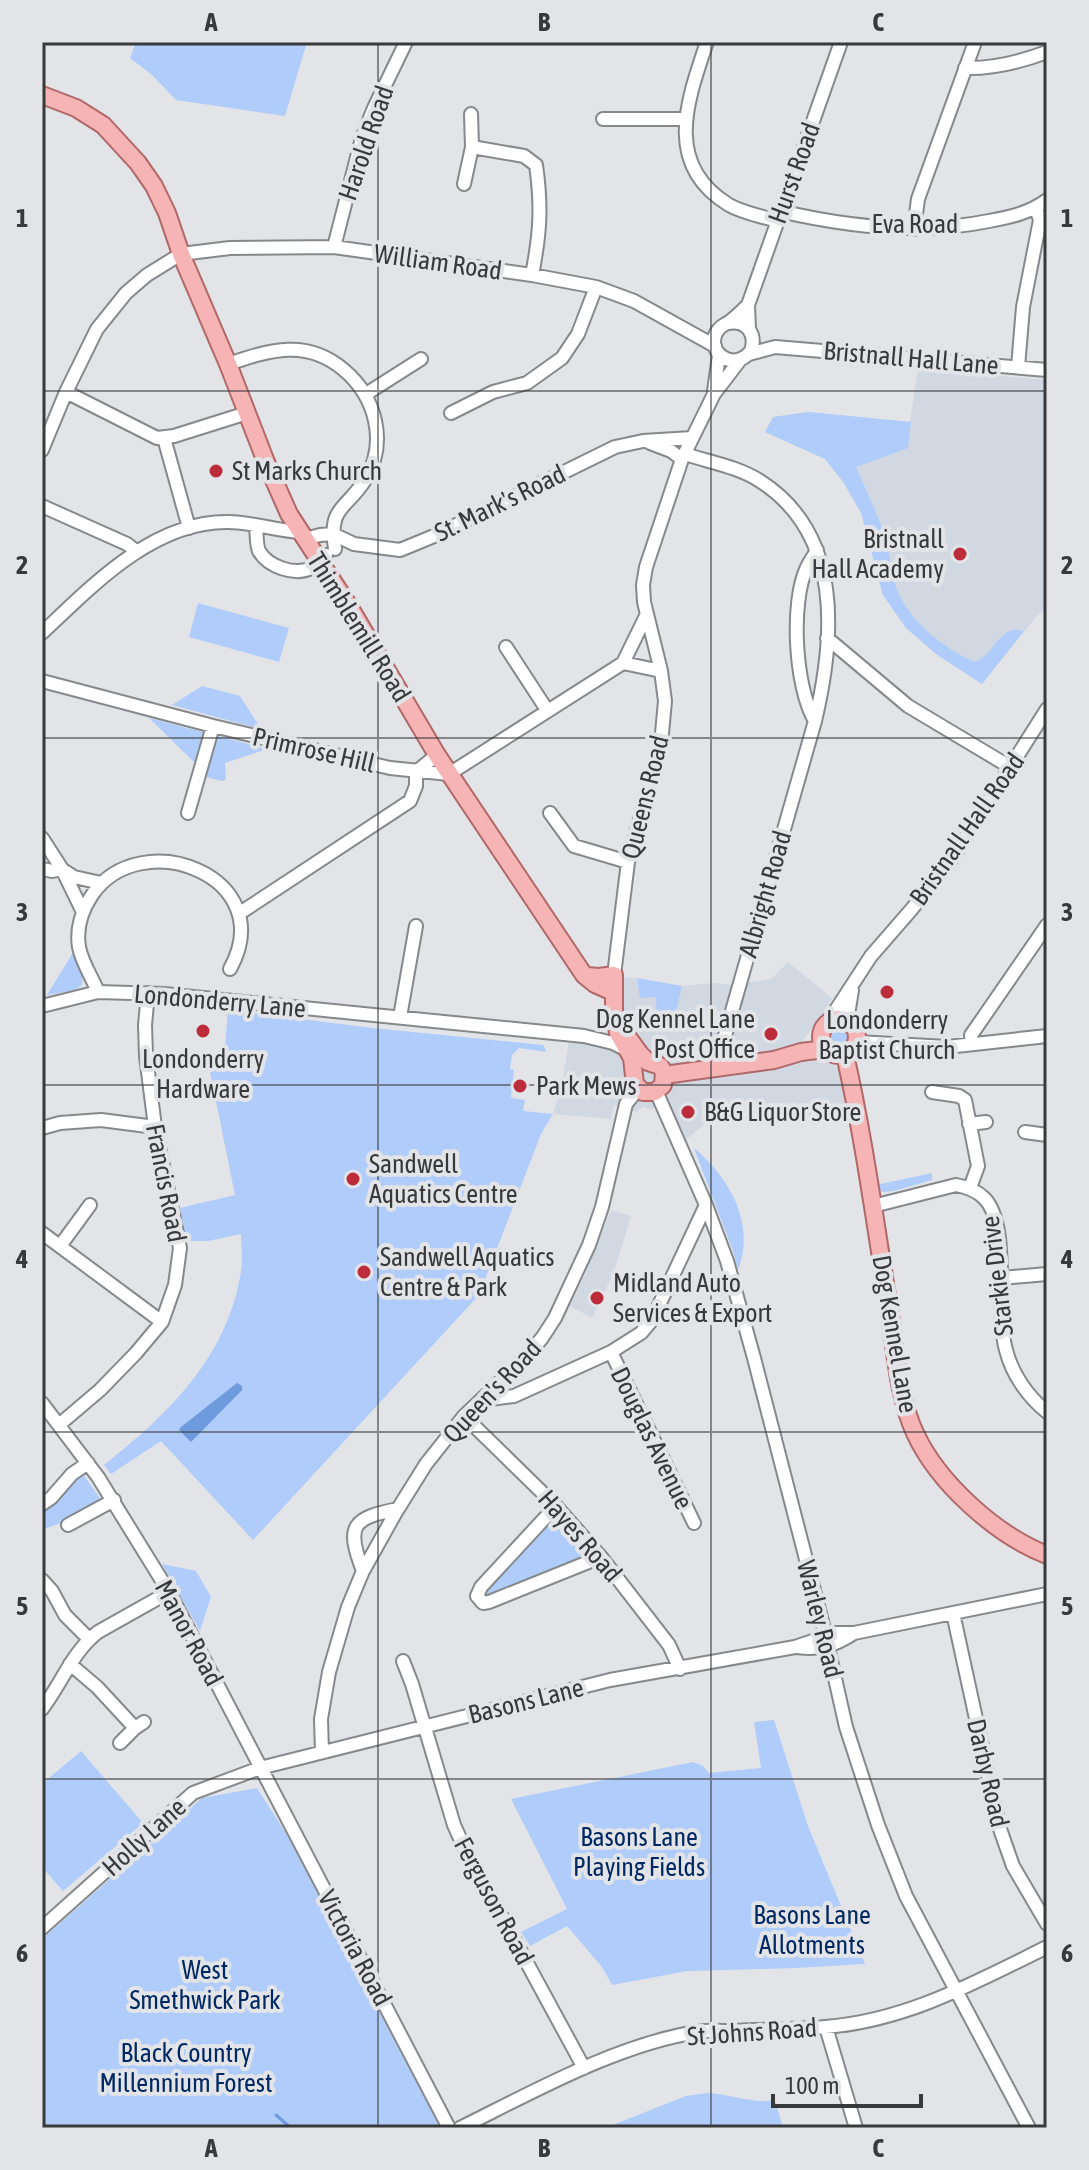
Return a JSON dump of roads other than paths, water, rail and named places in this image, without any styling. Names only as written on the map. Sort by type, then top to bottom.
[{"type":"main road","name":"Thimblemill Road","points":[[42,95],[60,102],[99,133],[132,169],[181,254],[289,514],[349,606],[449,774],[584,975],[613,992]]},
{"type":"main road","points":[[584,975],[614,975],[613,992],[616,1021],[618,1033],[632,1058],[636,1081],[649,1094],[656,1091],[663,1085],[664,1075],[660,1066],[648,1062],[616,1021]]},
{"type":"main road","points":[[664,1075],[774,1060],[825,1049],[836,1055],[851,1048],[856,1030],[840,1019],[827,1024],[801,1052]]},
{"type":"main road","points":[[825,1049],[822,1032],[827,1024]]},
{"type":"main road","name":"Dog Kennel Lane","points":[[851,1048],[899,1370],[914,1432],[938,1472],[964,1500],[994,1525],[1047,1555]]},
{"type":"main road","points":[[636,1081],[637,1067],[648,1062]]},
{"type":"street","name":"Harold Road","points":[[334,247],[362,138],[406,42]]},
{"type":"street","name":"Eva Road","points":[[707,42],[686,119],[688,158],[702,182],[730,205],[778,216],[914,229],[969,225],[1043,211]]},
{"type":"street","name":"Hurst Road","points":[[751,333],[748,305],[841,42]]},
{"type":"street","points":[[914,229],[918,199],[975,42]]},
{"type":"street","points":[[965,68],[985,69],[1047,52]]},
{"type":"street","points":[[464,184],[472,147],[471,114]]},
{"type":"street","points":[[603,119],[686,119]]},
{"type":"street","points":[[472,147],[524,156],[536,165],[541,214],[532,275]]},
{"type":"street","points":[[1018,367],[1023,307],[1043,211]]},
{"type":"street","name":"William Road","points":[[181,254],[230,248],[334,247],[532,275],[596,287],[634,301],[717,350]]},
{"type":"street","points":[[42,450],[66,392],[97,329],[111,309],[147,275],[181,254]]},
{"type":"street","points":[[465,423],[456,410],[493,392],[527,383],[562,358],[578,334],[596,287]]},
{"type":"street","name":"Hurst Road","points":[[724,326],[748,305]]},
{"type":"street","points":[[739,323],[751,333],[753,346],[745,357],[731,361],[717,350],[715,336],[724,326],[739,323]]},
{"type":"street","name":"William Road","points":[[685,329],[704,331],[724,326]]},
{"type":"street","name":"Bristnall Hall Lane","points":[[751,333],[775,347]]},
{"type":"street","name":"Bristnall Hall Lane","points":[[745,357],[775,347],[1047,370]]},
{"type":"street","points":[[228,364],[287,348],[314,353],[336,363],[355,379],[366,394],[375,416],[377,440],[372,466],[335,516],[335,549]]},
{"type":"street","name":"Queens Road","points":[[714,394],[717,350]]},
{"type":"street","name":"Queens Road","points":[[614,975],[628,862],[661,744],[665,701],[661,671],[646,616],[643,585],[646,567],[692,438],[714,394],[745,357]]},
{"type":"street","points":[[366,394],[421,359]]},
{"type":"street","points":[[66,392],[157,438],[247,413]]},
{"type":"street","points":[[164,438],[189,528]]},
{"type":"street","name":"St. Mark's Road","points":[[333,534],[354,544],[380,549],[400,550],[438,542],[615,447],[643,441],[692,438]]},
{"type":"street","points":[[643,441],[684,457]]},
{"type":"street","name":"Albright Road","points":[[684,457],[757,479],[783,496],[802,521],[817,550],[829,598],[824,683],[720,1053],[721,1068]]},
{"type":"street","points":[[42,506],[127,544],[137,552]]},
{"type":"street","points":[[258,526],[277,522],[289,514]]},
{"type":"street","points":[[42,633],[102,576],[149,545],[189,528],[230,522],[303,536],[333,534]]},
{"type":"street","points":[[258,526],[257,549],[273,564],[289,570],[302,570],[318,562]]},
{"type":"street","name":"St. Mark's Road","points":[[318,562],[335,549],[354,544]]},
{"type":"street","points":[[815,721],[809,711],[803,685],[796,621],[806,569],[817,550]]},
{"type":"street","points":[[449,774],[623,663],[646,616]]},
{"type":"street","points":[[827,638],[908,706],[1010,767]]},
{"type":"street","points":[[506,647],[547,710]]},
{"type":"street","points":[[623,663],[661,671]]},
{"type":"street","name":"Primrose Hill","points":[[42,681],[390,768],[449,774]]},
{"type":"street","name":"Bristnall Hall Road","points":[[827,1024],[871,956],[954,856],[1047,709]]},
{"type":"street","points":[[188,813],[213,726]]},
{"type":"street","points":[[240,913],[410,801],[416,786],[416,772],[437,755]]},
{"type":"street","points":[[550,813],[574,846],[628,862]]},
{"type":"street","points":[[42,838],[62,869],[82,910]]},
{"type":"street","points":[[98,992],[79,944],[82,910],[101,883],[127,868],[159,862],[175,863],[205,873],[231,895],[240,913],[242,930],[230,969]]},
{"type":"street","points":[[42,869],[62,869],[74,877],[101,883]]},
{"type":"street","points":[[972,1044],[971,1035],[1047,925]]},
{"type":"street","points":[[400,1017],[416,926]]},
{"type":"street","name":"Bristnall Hall Road","points":[[847,1021],[853,983]]},
{"type":"street","name":"Londonderry Lane","points":[[42,1006],[98,992],[148,993],[584,1036],[627,1050]]},
{"type":"street","name":"Francis Road","points":[[60,1424],[100,1390],[162,1322],[175,1285],[180,1248],[155,1127],[146,1056],[148,993]]},
{"type":"street","points":[[584,1036],[605,1029],[616,1021]]},
{"type":"street","points":[[851,1048],[947,1047],[1047,1036]]},
{"type":"street","name":"Queen's Road","points":[[322,1752],[321,1719],[329,1672],[348,1607],[363,1571],[426,1464],[464,1416],[542,1338],[569,1290],[602,1207],[626,1104],[636,1081]]},
{"type":"street","name":"Warley Road","points":[[656,1091],[727,1261],[846,1727],[878,1825],[906,1896],[1029,2128]]},
{"type":"street","points":[[932,1092],[959,1096],[965,1100],[978,1166],[970,1188]]},
{"type":"street","points":[[42,1128],[60,1123],[101,1120],[155,1127]]},
{"type":"street","points":[[969,1124],[986,1122]]},
{"type":"street","points":[[1025,1132],[1047,1135]]},
{"type":"street","name":"Starkie Drive","points":[[873,1206],[956,1185],[970,1188],[984,1198],[992,1209],[997,1229],[1002,1278],[1001,1319],[1006,1351],[1016,1376],[1047,1412]]},
{"type":"street","points":[[60,1246],[90,1205]]},
{"type":"street","points":[[482,1400],[514,1396],[611,1352],[641,1333],[652,1320],[706,1205]]},
{"type":"street","points":[[42,1233],[162,1322]]},
{"type":"street","points":[[1002,1278],[1047,1274]]},
{"type":"street","name":"Douglas Avenue","points":[[611,1352],[694,1523]]},
{"type":"street","name":"Manor Road","points":[[42,1403],[114,1500],[169,1592],[260,1768]]},
{"type":"street","name":"Hayes Road","points":[[464,1416],[556,1506],[601,1557],[669,1645],[680,1669]]},
{"type":"street","points":[[42,1504],[72,1474],[88,1463]]},
{"type":"street","points":[[68,1525],[114,1500]]},
{"type":"street","points":[[556,1506],[481,1587],[477,1596],[479,1600],[489,1602],[601,1557]]},
{"type":"street","points":[[363,1571],[355,1542],[357,1525],[363,1518],[398,1509]]},
{"type":"street","points":[[42,1580],[65,1615],[89,1639]]},
{"type":"street","points":[[42,1709],[89,1639],[169,1592]]},
{"type":"street","name":"Basons Lane","points":[[260,1768],[610,1680],[826,1641],[838,1644],[854,1633],[1047,1594]]},
{"type":"street","name":"Darby Road","points":[[953,1613],[1000,1829],[1013,1866],[1047,1924]]},
{"type":"street","name":"Ferguson Road","points":[[403,1661],[454,1825],[584,2068]]},
{"type":"street","points":[[70,1664],[140,1725],[120,1743]]},
{"type":"street","name":"Holly Lane","points":[[42,1928],[193,1793],[260,1768]]},
{"type":"street","name":"Victoria Road","points":[[260,1768],[449,2128]]},
{"type":"street","name":"St Johns Road","points":[[460,2128],[584,2068],[636,2048],[697,2032],[826,2027],[878,2019],[915,2009],[1047,1947]]},
{"type":"street","points":[[826,2027],[856,2128]]},
{"type":"waterway","points":[[276,2115],[291,2128]]},
{"type":"place","name":"St Marks Church","points":[[216,471]]},
{"type":"place","name":"Bristnall Hall Academy","points":[[960,554]]},
{"type":"place","name":"Londonderry Baptist Church","points":[[887,992]]},
{"type":"place","name":"Londonderry Hardware","points":[[203,1031]]},
{"type":"place","name":"Dog Kennel Lane Post Office","points":[[771,1034]]},
{"type":"place","name":"Park Mews","points":[[520,1086]]},
{"type":"place","name":"B&G Liquor Store","points":[[688,1112]]},
{"type":"place","name":"Sandwell Aquatics Centre","points":[[353,1179]]},
{"type":"place","name":"Sandwell Aquatics Centre & Park","points":[[364,1272]]},
{"type":"place","name":"Midland Auto Services & Export","points":[[597,1298]]},
{"type":"park label","name":"Basons Lane Playing Fields","points":[[639,1852]]},
{"type":"park label","name":"Basons Lane Allotments","points":[[812,1930]]},
{"type":"park label","name":"West Smethwick Park","points":[[205,1985]]},
{"type":"park label","name":"Black Country Millennium Forest","points":[[186,2068]]}]
